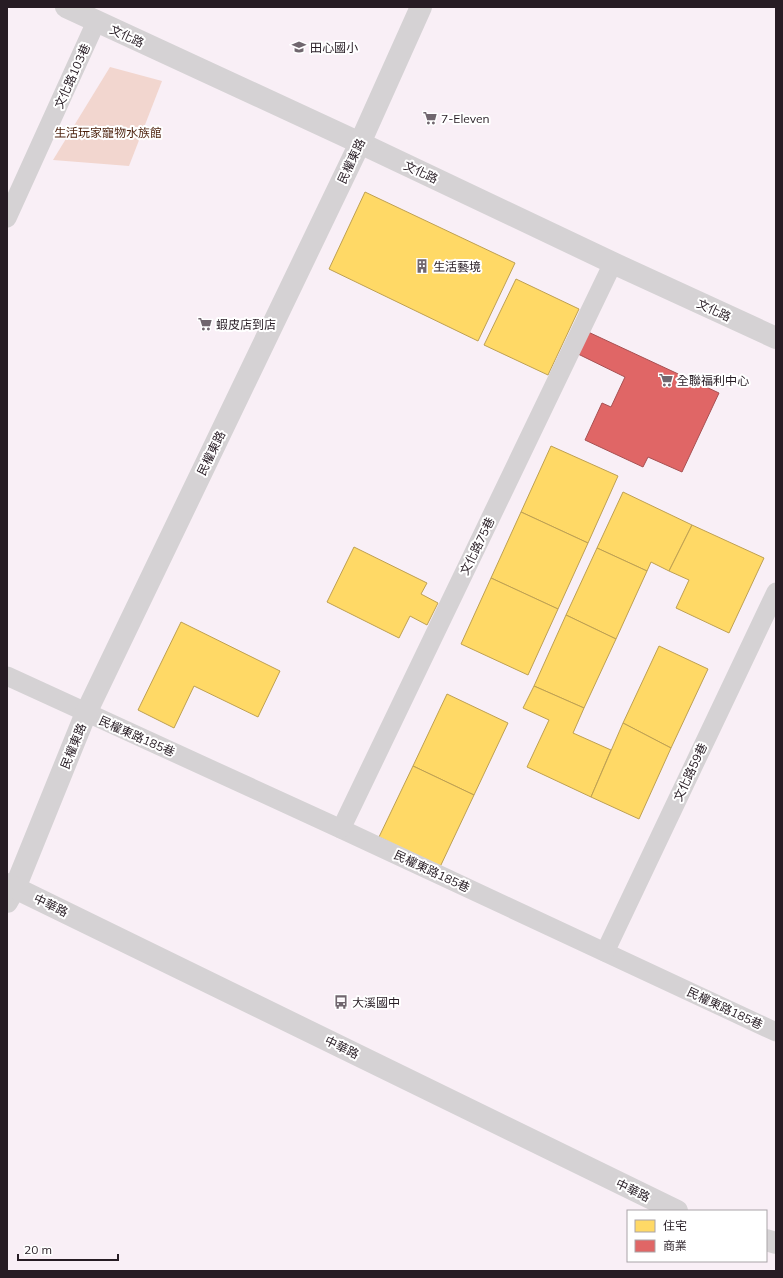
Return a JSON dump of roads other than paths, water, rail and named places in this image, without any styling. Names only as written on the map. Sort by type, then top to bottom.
[{"type":"street","name":"文化路","points":[[66,7],[360,143],[613,264],[776,338]]},
{"type":"street","name":"民權東路","points":[[10,891],[86,713],[360,143],[421,7]]},
{"type":"street","name":"中華路","points":[[10,891],[675,1210]]},
{"type":"lane","name":"文化路103巷","points":[[7,218],[96,22]]},
{"type":"lane","name":"文化路75巷","points":[[341,829],[613,264]]},
{"type":"lane","name":"文化路59巷","points":[[605,952],[776,592]]},
{"type":"lane","name":"民權東路185巷","points":[[7,676],[341,829],[776,1032]]},
{"type":"place","name":"田心國小","points":[[299,47]]},
{"type":"place","name":"7-Eleven","points":[[430,118]]},
{"type":"place","name":"生活藝境","points":[[422,266]]},
{"type":"place","name":"蝦皮店到店","points":[[205,324]]},
{"type":"place","name":"全聯福利中心","points":[[666,380]]},
{"type":"place","name":"大溪國中","points":[[341,1002]]},
{"type":"park label","name":"生活玩家寵物水族館","points":[[108,132]]}]
